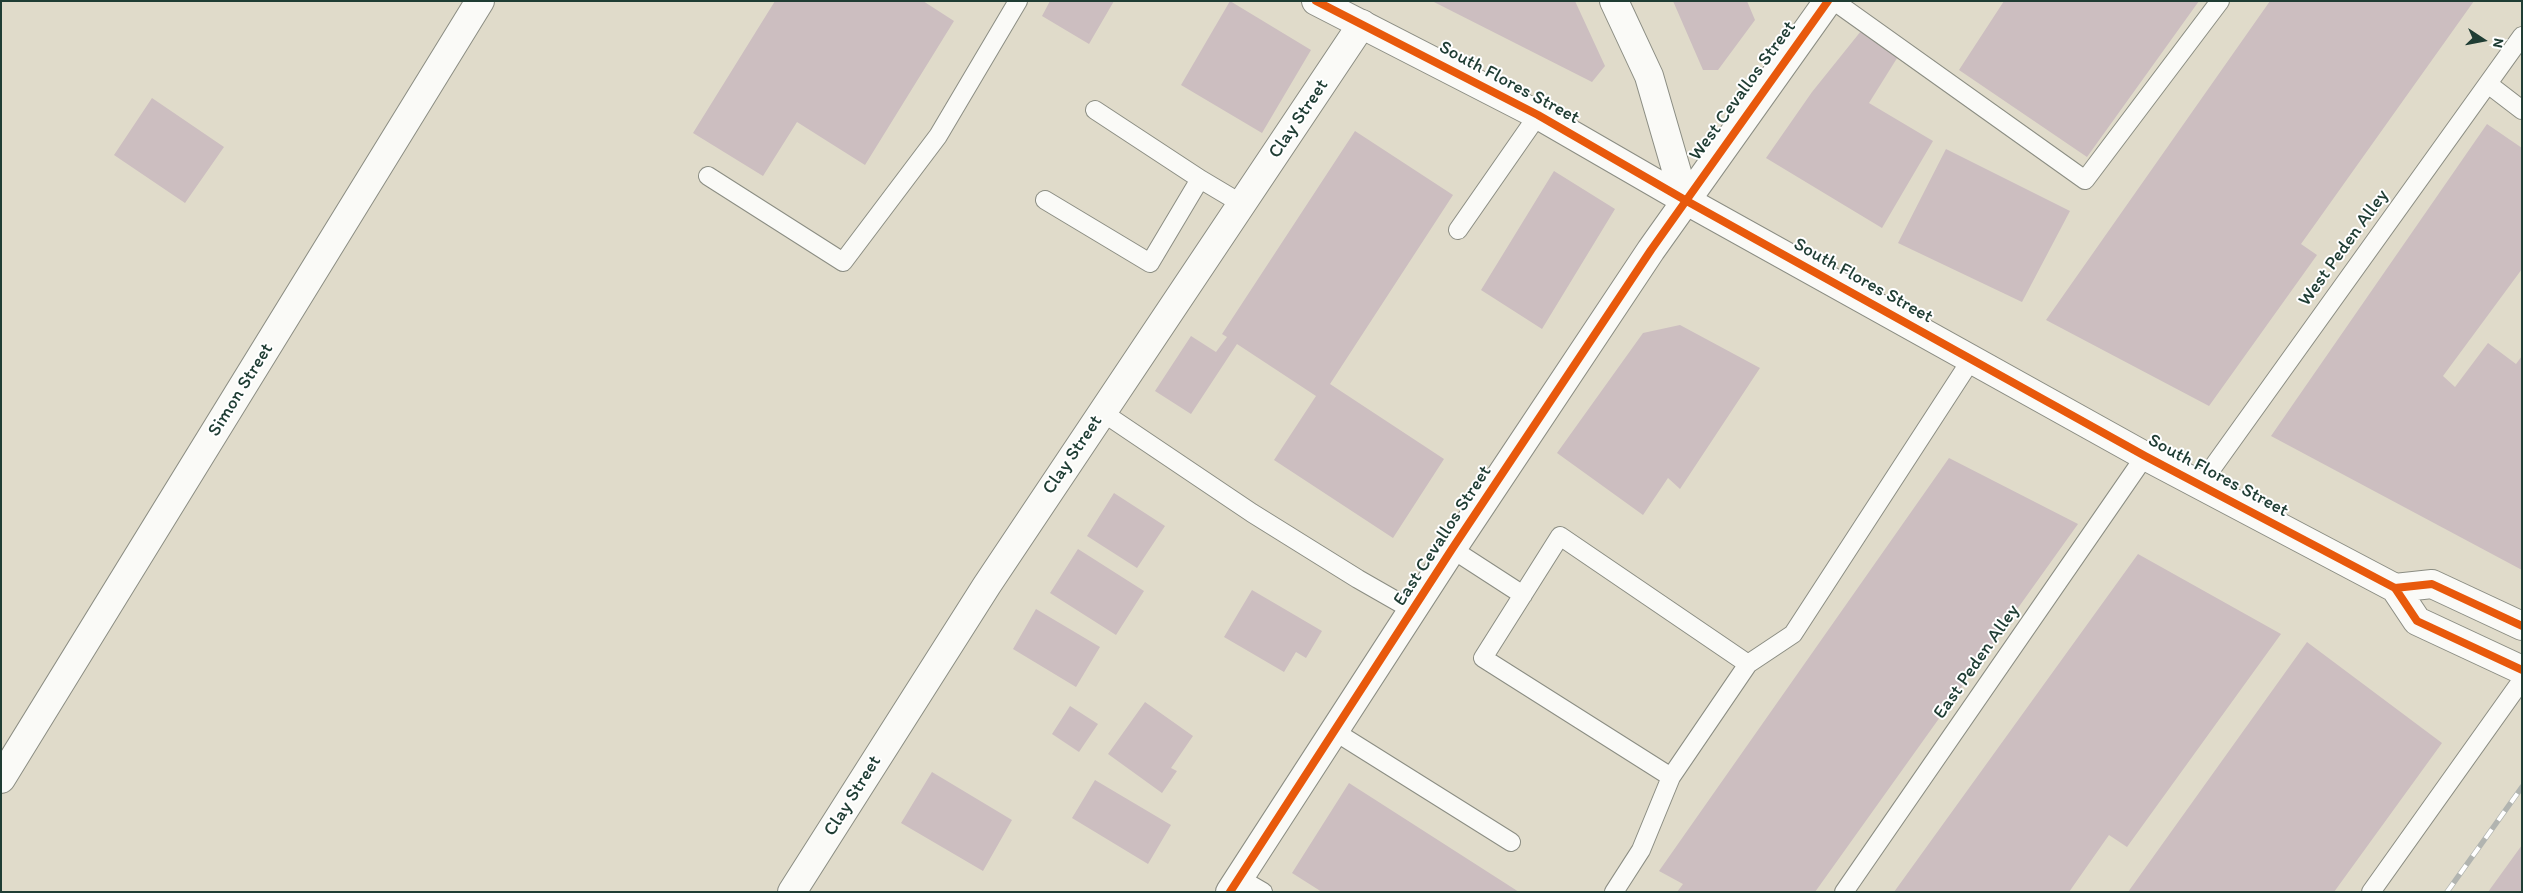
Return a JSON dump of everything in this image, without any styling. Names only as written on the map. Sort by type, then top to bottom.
[{"type":"street","name":"Simon Street","points":[[6,762],[480,1]]},
{"type":"street","name":"South Flores Street","points":[[1316,1],[1538,115],[1685,200],[1971,360],[2145,456],[2395,588],[2417,620],[2522,670]]},
{"type":"street","points":[[1614,1],[1649,76],[1685,200]]},
{"type":"street","name":"West Cevallos Street","points":[[1685,200],[1828,1]]},
{"type":"street","name":"Clay Street","points":[[792,892],[987,585],[1362,24]]},
{"type":"street","name":"East Cevallos Street","points":[[1235,885],[1414,611],[1452,549],[1685,200]]},
{"type":"street","points":[[2395,588],[2432,584],[2522,626]]},
{"type":"lane","points":[[708,176],[843,262],[938,136],[1018,1]]},
{"type":"lane","points":[[1834,1],[2086,180],[2220,1]]},
{"type":"lane","name":"West Peden Alley","points":[[2200,485],[2522,36]]},
{"type":"lane","points":[[2488,84],[2522,110]]},
{"type":"lane","points":[[1095,110],[1200,179],[1242,204]]},
{"type":"lane","points":[[1458,230],[1538,115]]},
{"type":"lane","points":[[1045,200],[1150,263],[1200,179]]},
{"type":"lane","points":[[1614,892],[1641,850],[1671,777],[1748,664],[1793,634],[1971,360]]},
{"type":"lane","points":[[1102,412],[1252,513],[1358,579],[1414,611]]},
{"type":"lane","name":"East Peden Alley","points":[[1844,892],[2145,456]]},
{"type":"lane","points":[[1671,777],[1482,658],[1560,536],[1748,664]]},
{"type":"lane","points":[[1452,549],[1522,594]]},
{"type":"lane","points":[[2371,892],[2522,680]]},
{"type":"lane","points":[[1334,731],[1512,842]]},
{"type":"lane","points":[[1235,885],[1263,892]]},
{"type":"building","points":[[775,1],[923,1],[954,21],[865,165],[797,122],[763,176],[693,133]]},
{"type":"building","points":[[1050,1],[1114,1],[1089,44],[1042,16]]},
{"type":"building","points":[[1230,1],[1311,50],[1262,133],[1181,85]]},
{"type":"building","points":[[1432,1],[1575,1],[1605,66],[1592,82]]},
{"type":"building","points":[[1673,1],[1747,1],[1755,20],[1718,70],[1703,70]]},
{"type":"building","points":[[2004,1],[2199,1],[2087,157],[1959,70]]},
{"type":"building","points":[[2270,1],[2474,1],[2301,244],[2317,255],[2209,406],[2046,320]]},
{"type":"building","points":[[1861,31],[1899,55],[1869,103],[1933,141],[1882,228],[1766,158],[1812,92]]},
{"type":"building","points":[[152,98],[224,147],[185,203],[114,155]]},
{"type":"building","points":[[2487,124],[2522,148],[2522,269],[2443,376],[2455,387],[2488,343],[2516,364],[2522,356],[2522,570],[2271,436]]},
{"type":"building","points":[[1355,131],[1453,195],[1330,384],[1444,459],[1393,538],[1274,460],[1316,396],[1237,344],[1191,414],[1155,391],[1191,336],[1216,352],[1227,337],[1222,334]]},
{"type":"building","points":[[1946,149],[2070,211],[2022,302],[1898,243]]},
{"type":"building","points":[[1554,171],[1615,209],[1542,329],[1481,290]]},
{"type":"building","points":[[1680,325],[1760,368],[1680,489],[1668,478],[1643,515],[1557,453],[1643,333]]},
{"type":"building","points":[[1949,458],[2078,524],[1815,892],[1677,892],[1683,884],[1659,871]]},
{"type":"building","points":[[1114,493],[1165,526],[1137,568],[1087,536]]},
{"type":"building","points":[[1078,549],[1144,591],[1116,635],[1050,593]]},
{"type":"building","points":[[2138,554],[2281,634],[2127,847],[2109,835],[2069,892],[1894,892]]},
{"type":"building","points":[[1252,590],[1322,631],[1306,658],[1296,652],[1284,672],[1224,637]]},
{"type":"building","points":[[1036,609],[1100,647],[1076,687],[1013,649]]},
{"type":"building","points":[[2307,642],[2442,743],[2334,892],[2128,892]]},
{"type":"building","points":[[1145,702],[1193,736],[1171,768],[1177,771],[1162,793],[1108,754]]},
{"type":"building","points":[[1070,706],[1098,724],[1079,752],[1052,734]]},
{"type":"building","points":[[932,772],[1012,820],[983,871],[901,823]]},
{"type":"building","points":[[1095,780],[1171,825],[1148,864],[1072,818]]},
{"type":"building","points":[[1349,783],[1519,892],[1322,892],[1292,873]]},
{"type":"building","points":[[2522,845],[2522,892],[2488,892]]},
{"type":"railway","points":[[2447,892],[2522,787]]},
{"type":"cycle path","points":[[1316,1],[1538,115],[1685,200],[2145,456],[2395,588],[2417,621],[2522,670]]},
{"type":"cycle path","points":[[1230,892],[1452,549],[1651,250],[1828,1]]},
{"type":"cycle path","points":[[2395,588],[2432,584],[2522,626]]}]
